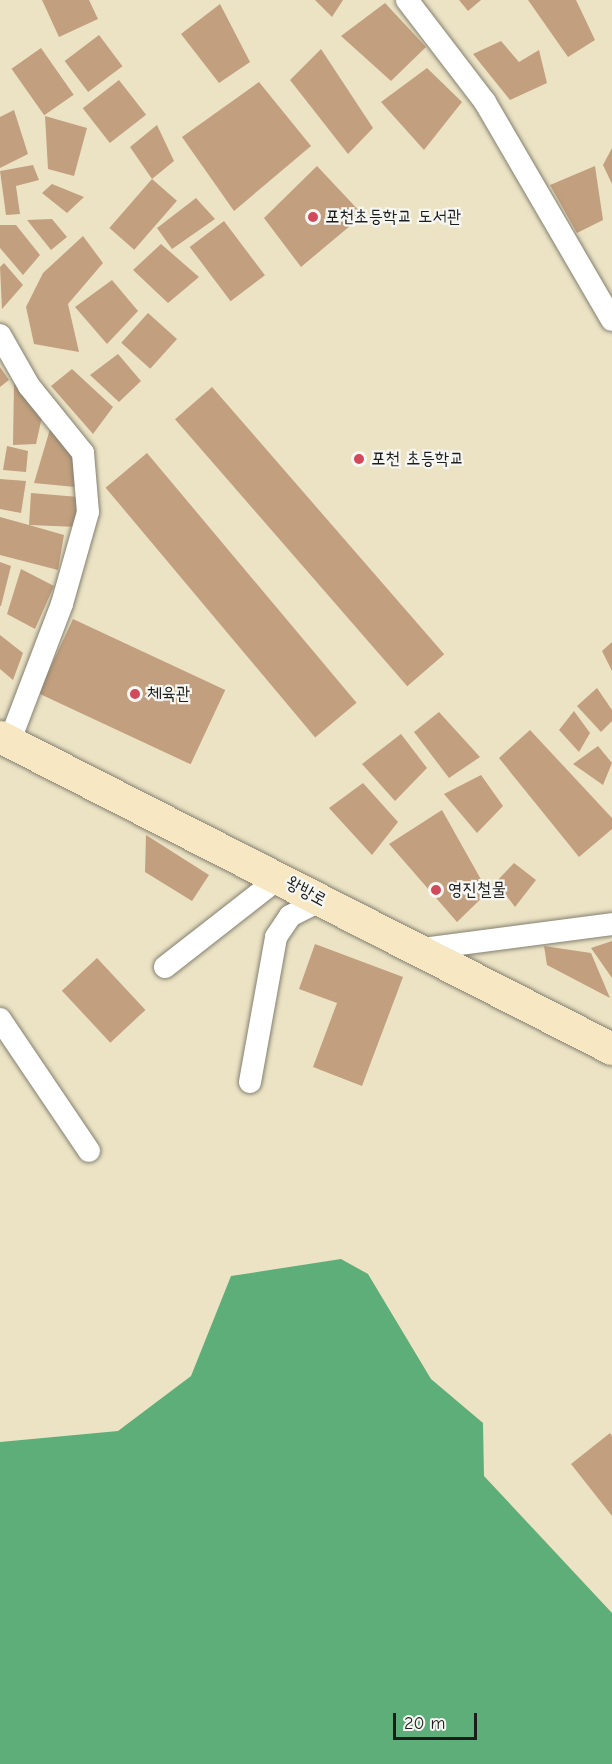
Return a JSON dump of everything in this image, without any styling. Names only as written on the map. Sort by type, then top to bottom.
[{"type":"main road","name":"왕방로","points":[[5,740],[280,877],[410,951],[612,1049]]},
{"type":"street","points":[[407,0],[485,102],[603,283],[612,320]]},
{"type":"street","points":[[0,335],[29,386],[83,453],[88,512],[57,616],[5,740]]},
{"type":"street","points":[[165,967],[280,877]]},
{"type":"street","points":[[250,1082],[276,937],[290,916],[322,900]]},
{"type":"street","points":[[410,951],[612,924]]},
{"type":"street","points":[[0,1019],[89,1151]]},
{"type":"green space","points":[[341,1259],[368,1274],[431,1379],[483,1423],[484,1476],[612,1613],[612,1764],[0,1764],[0,1442],[118,1431],[191,1376],[231,1276]]},
{"type":"building","points":[[42,0],[89,0],[98,19],[59,37]]},
{"type":"building","points":[[315,0],[343,0],[332,17]]},
{"type":"building","points":[[459,0],[481,0],[468,11]]},
{"type":"building","points":[[528,0],[576,0],[595,40],[568,57]]},
{"type":"building","points":[[385,3],[426,47],[391,81],[341,36]]},
{"type":"building","points":[[220,4],[250,62],[219,83],[181,34]]},
{"type":"building","points":[[99,35],[122,66],[88,92],[65,61]]},
{"type":"building","points":[[501,41],[519,62],[539,50],[547,83],[510,100],[473,54]]},
{"type":"building","points":[[41,48],[74,95],[44,115],[12,69]]},
{"type":"building","points":[[321,49],[373,128],[348,154],[290,80]]},
{"type":"building","points":[[427,68],[462,102],[424,150],[381,102]]},
{"type":"building","points":[[119,80],[146,115],[110,143],[83,108]]},
{"type":"building","points":[[259,82],[311,146],[234,211],[182,137]]},
{"type":"building","points":[[14,110],[28,154],[0,168],[0,117]]},
{"type":"building","points":[[45,116],[87,128],[74,176],[48,169]]},
{"type":"building","points":[[157,125],[174,161],[152,179],[130,147]]},
{"type":"building","points":[[612,148],[612,184],[603,165]]},
{"type":"building","points":[[33,165],[39,180],[16,186],[20,214],[6,215],[0,171]]},
{"type":"building","name":"포천초등학교 도서관","points":[[317,166],[363,215],[301,267],[264,218]]},
{"type":"building","points":[[595,166],[603,220],[577,233],[550,185]]},
{"type":"building","points":[[152,179],[177,201],[134,250],[109,228]]},
{"type":"building","points":[[52,184],[84,197],[67,213],[42,193]]},
{"type":"building","points":[[196,198],[215,219],[172,249],[157,228]]},
{"type":"building","points":[[52,219],[67,237],[51,250],[27,220]]},
{"type":"building","points":[[224,221],[265,275],[231,301],[190,247]]},
{"type":"building","points":[[0,225],[16,225],[40,255],[23,275],[0,248]]},
{"type":"building","points":[[83,236],[103,263],[68,304],[79,352],[34,344],[26,307],[43,273]]},
{"type":"building","points":[[161,244],[199,277],[168,303],[133,270]]},
{"type":"building","points":[[4,263],[23,285],[2,309],[0,267]]},
{"type":"building","points":[[112,280],[138,311],[107,344],[75,307]]},
{"type":"building","points":[[148,313],[177,339],[150,369],[121,343]]},
{"type":"building","points":[[118,354],[141,381],[119,402],[90,375]]},
{"type":"building","points":[[0,367],[9,380],[0,387]]},
{"type":"building","points":[[72,369],[113,407],[93,434],[51,386]]},
{"type":"building","points":[[14,383],[44,408],[36,444],[13,445]]},
{"type":"building","points":[[212,387],[444,654],[407,686],[175,419]]},
{"type":"building","points":[[53,419],[73,454],[75,487],[34,483]]},
{"type":"building","points":[[7,446],[28,451],[26,472],[3,470]]},
{"type":"building","points":[[147,453],[357,703],[315,737],[106,488]]},
{"type":"building","points":[[0,479],[26,481],[21,513],[0,509]]},
{"type":"building","points":[[31,493],[79,497],[78,527],[29,525]]},
{"type":"building","points":[[0,517],[64,535],[58,570],[0,555]]},
{"type":"building","points":[[0,562],[11,566],[1,606],[0,606]]},
{"type":"building","points":[[21,569],[54,586],[35,629],[7,614]]},
{"type":"building","name":"체육관","points":[[73,619],[225,690],[191,764],[38,693]]},
{"type":"building","points":[[0,635],[23,653],[13,680],[0,669]]},
{"type":"building","points":[[612,642],[612,671],[602,651]]},
{"type":"building","points":[[597,688],[612,710],[612,721],[601,732],[577,706]]},
{"type":"building","points":[[574,711],[590,733],[579,752],[559,730]]},
{"type":"building","points":[[439,712],[480,757],[449,778],[414,732]]},
{"type":"building","points":[[530,730],[612,818],[612,829],[579,857],[499,758]]},
{"type":"building","points":[[401,734],[427,768],[395,801],[362,764]]},
{"type":"building","points":[[598,746],[612,763],[603,785],[573,764]]},
{"type":"building","points":[[481,775],[503,806],[477,833],[444,794]]},
{"type":"building","points":[[363,783],[398,822],[372,855],[329,808]]},
{"type":"building","points":[[442,810],[488,892],[457,922],[389,844]]},
{"type":"building","points":[[146,835],[209,875],[192,901],[145,872]]},
{"type":"building","points":[[514,863],[536,880],[515,907],[496,882]]},
{"type":"building","points":[[612,941],[612,978],[591,948]]},
{"type":"building","points":[[315,944],[403,977],[362,1086],[313,1067],[337,1003],[299,989]]},
{"type":"building","points":[[544,946],[591,953],[610,998],[547,965]]},
{"type":"building","points":[[97,958],[145,1010],[110,1043],[62,991]]},
{"type":"building","points":[[610,1433],[612,1436],[612,1516],[571,1464]]},
{"type":"place","name":"포천초등학교 도서관","points":[[313,217]]},
{"type":"place","name":"포천 초등학교","points":[[359,459]]},
{"type":"place","name":"체육관","points":[[135,694]]},
{"type":"place","name":"영진철물","points":[[436,890]]}]
